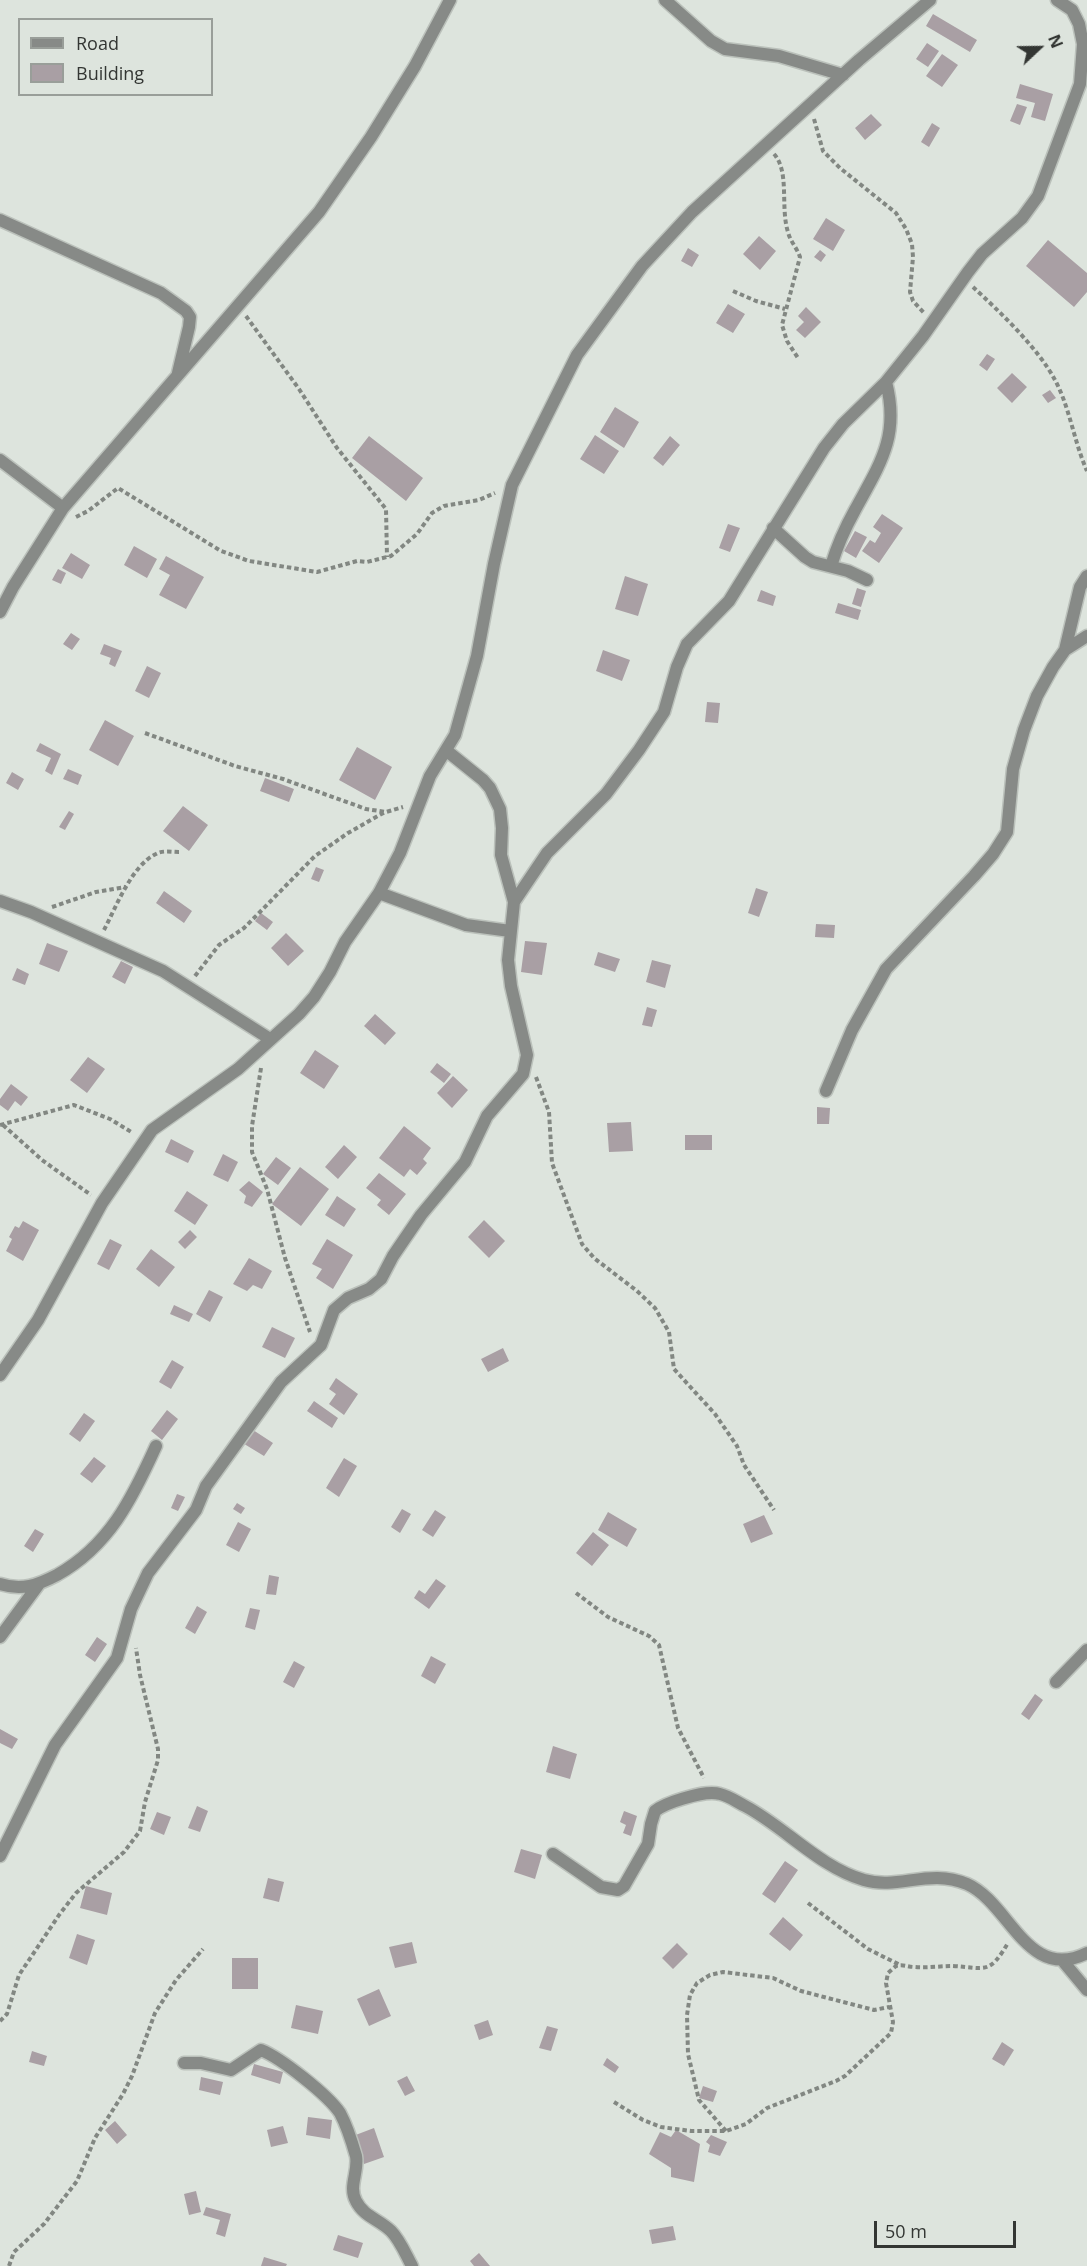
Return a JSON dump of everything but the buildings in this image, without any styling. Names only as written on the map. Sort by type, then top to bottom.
[{"type":"street","points":[[0,612],[13,587],[63,508],[326,203],[415,66],[450,0]]},
{"type":"street","points":[[665,0],[711,41],[725,49],[779,56],[843,75]]},
{"type":"street","points":[[0,1375],[38,1320],[102,1203],[156,1126],[238,1069],[299,1014],[314,997],[345,942],[379,893],[400,853],[430,776],[447,751],[462,715],[477,656],[512,485],[577,355],[635,275],[692,212],[843,75],[930,0]]},
{"type":"street","points":[[514,902],[547,853],[606,794],[639,750],[664,712],[677,667],[687,644],[729,601],[824,448],[843,424],[886,382],[963,278],[982,255],[1022,218],[1038,196],[1080,84],[1083,22],[1061,1]]},
{"type":"street","points":[[0,220],[161,293],[186,311],[190,317],[189,327],[177,377]]},
{"type":"street","points":[[831,566],[840,540],[884,458],[891,428],[891,408],[886,382]]},
{"type":"street","points":[[0,460],[63,508]]},
{"type":"street","points":[[773,528],[813,562],[848,571],[867,580]]},
{"type":"street","points":[[826,1091],[852,1030],[886,969],[987,861],[1007,832],[1013,769],[1024,730],[1037,696],[1065,650],[1080,587],[1087,576]]},
{"type":"street","points":[[1065,650],[1087,636]]},
{"type":"street","points":[[0,1856],[55,1745],[117,1658],[131,1609],[148,1573],[196,1510],[206,1486],[280,1382],[316,1350],[324,1339],[334,1310],[348,1298],[378,1283],[421,1215],[465,1162],[487,1116],[523,1074],[527,1055],[507,960],[514,902],[502,861],[500,808],[483,780],[447,751]]},
{"type":"street","points":[[379,893],[466,925],[510,931]]},
{"type":"street","points":[[0,902],[36,914],[163,970],[270,1039]]},
{"type":"street","points":[[0,1584],[19,1587],[39,1584],[76,1564],[99,1544],[127,1505],[156,1446]]},
{"type":"street","points":[[0,1637],[39,1584]]},
{"type":"street","points":[[1056,1682],[1087,1650]]},
{"type":"street","points":[[553,1854],[601,1887],[618,1890],[624,1886],[638,1865],[648,1844],[656,1811],[674,1801],[699,1794],[720,1793],[753,1810],[837,1869],[872,1882],[952,1879],[969,1885],[982,1894],[1015,1932],[1044,1956],[1062,1960],[1087,1953]]},
{"type":"street","points":[[1062,1960],[1087,1990]]},
{"type":"street","points":[[184,2063],[201,2063],[231,2070],[261,2050],[295,2072],[334,2106],[346,2127],[356,2157],[357,2166],[352,2185],[355,2200],[369,2217],[393,2233],[412,2266]]},
{"type":"path","points":[[812,103],[815,127],[823,152],[896,213],[906,229],[912,244],[913,257],[910,292],[921,310],[933,321]]},
{"type":"path","points":[[766,144],[778,158],[783,170],[783,213],[787,232],[800,257],[782,325],[783,332],[798,358]]},
{"type":"path","points":[[963,278],[1020,334],[1054,379],[1087,471]]},
{"type":"path","points":[[733,291],[756,301],[785,309]]},
{"type":"path","points":[[239,306],[299,389],[337,448],[386,509],[387,557]]},
{"type":"path","points":[[74,518],[88,511],[117,488],[211,546],[249,561],[317,572],[357,561],[367,562],[396,554],[417,534],[432,513],[444,506],[479,500],[512,485]]},
{"type":"path","points":[[145,733],[235,766],[284,779],[366,809],[386,812]]},
{"type":"path","points":[[186,985],[219,945],[244,928],[315,856],[348,833],[386,812],[397,810],[420,799]]},
{"type":"path","points":[[98,942],[142,863],[164,851],[179,852]]},
{"type":"path","points":[[36,914],[96,892],[127,887]]},
{"type":"path","points":[[258,1049],[261,1058],[261,1073],[252,1126],[252,1152],[267,1189],[285,1258],[316,1350]]},
{"type":"path","points":[[527,1055],[549,1112],[552,1164],[582,1244],[594,1258],[655,1308],[669,1332],[673,1367],[715,1414],[733,1440],[744,1465],[774,1510]]},
{"type":"path","points":[[1,1125],[74,1105],[110,1119],[145,1140]]},
{"type":"path","points":[[1,1125],[42,1160],[102,1203]]},
{"type":"path","points":[[576,1593],[608,1617],[648,1636],[659,1646],[678,1728],[704,1778],[720,1793]]},
{"type":"path","points":[[0,2022],[6,2014],[19,1975],[59,1915],[76,1893],[124,1852],[140,1831],[144,1802],[158,1760],[158,1749],[140,1675],[135,1642]]},
{"type":"path","points":[[808,1903],[868,1949],[901,1965],[984,1969],[1000,1957],[1015,1932]]},
{"type":"path","points":[[9,2266],[14,2252],[44,2224],[77,2181],[96,2138],[132,2076],[155,2013],[176,1980],[203,1949]]},
{"type":"path","points":[[614,2102],[643,2120],[661,2127],[691,2131],[726,2131],[746,2124],[766,2108],[845,2076],[891,2033],[887,1976],[891,1970],[901,1965]]},
{"type":"path","points":[[726,2131],[699,2100],[688,2054],[687,2014],[690,1995],[697,1983],[710,1975],[723,1972],[773,1978],[801,1991],[874,2010],[889,2007]]}]
